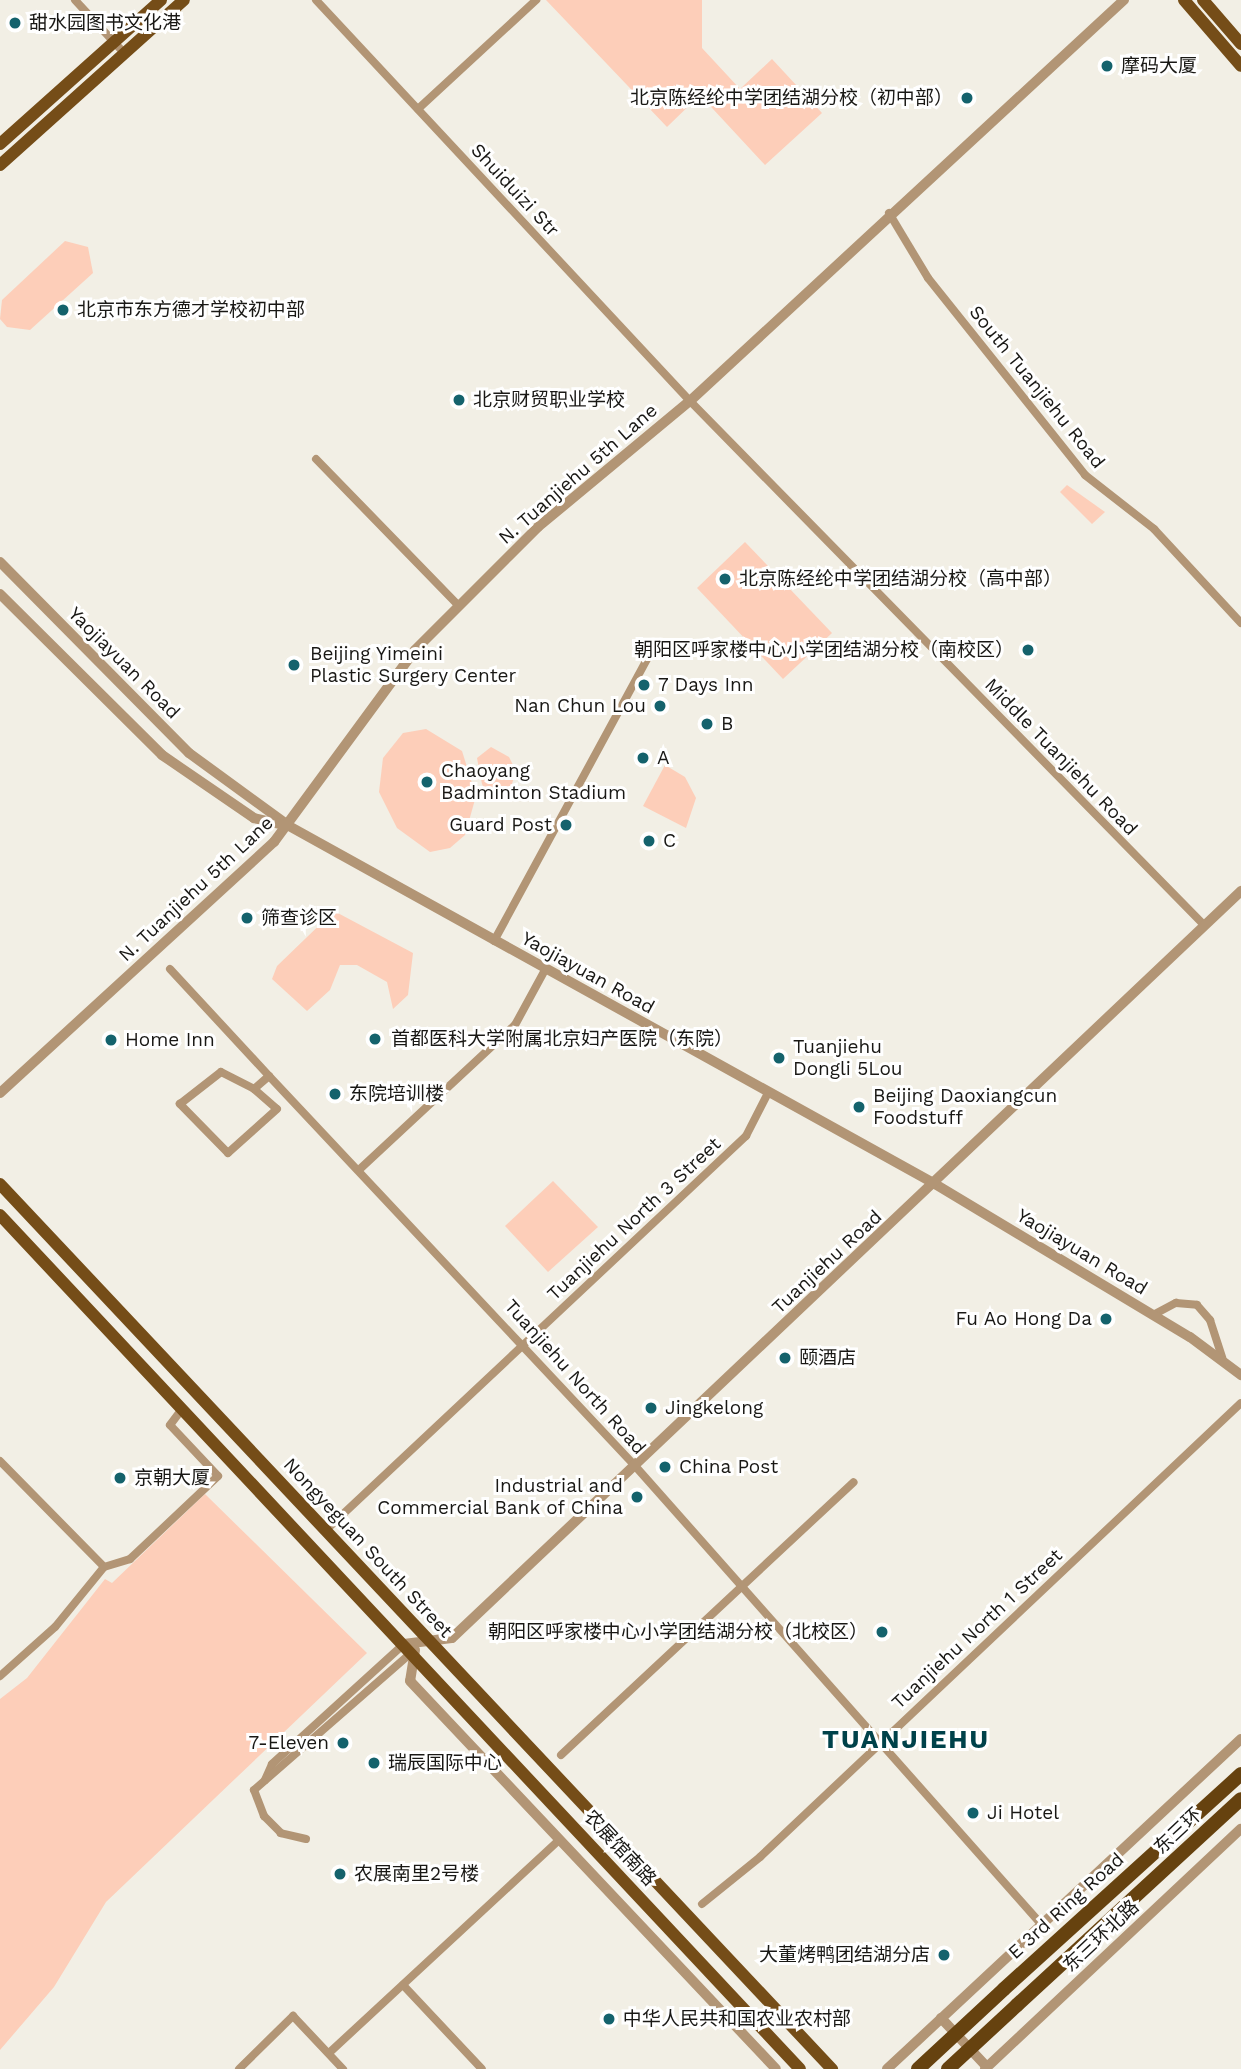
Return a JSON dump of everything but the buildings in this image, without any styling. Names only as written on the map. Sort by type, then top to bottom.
[{"type":"highway","name":"E 3rd Ring Road","points":[[918,2069],[1241,1774]]},
{"type":"highway","name":"东三环","points":[[948,2069],[1241,1799]]},
{"type":"main road","points":[[0,144],[161,0]]},
{"type":"main road","points":[[0,165],[184,0]]},
{"type":"main road","points":[[1184,0],[1241,66]]},
{"type":"main road","points":[[1203,0],[1241,44]]},
{"type":"main road","name":"Nongyeguan South Street","points":[[0,1184],[832,2069]]},
{"type":"main road","name":"Nongyeguan South Street","points":[[0,1215],[407,1648]]},
{"type":"main road","name":"农展馆南路","points":[[407,1648],[800,2069]]},
{"type":"street","points":[[75,0],[124,54]]},
{"type":"street","name":"Shuiduizi Str","points":[[316,0],[690,401]]},
{"type":"street","points":[[418,109],[536,0]]},
{"type":"street","name":"N. Tuanjiehu 5th Lane","points":[[0,1093],[289,826],[415,650],[538,527],[690,401],[889,213],[1124,0]]},
{"type":"street","name":"South Tuanjiehu Road","points":[[889,213],[928,278],[1085,475],[1154,528],[1241,623]]},
{"type":"street","name":"Middle Tuanjiehu Road","points":[[690,401],[1204,925]]},
{"type":"street","points":[[316,459],[459,606]]},
{"type":"street","name":"Yaojiayuan Road","points":[[0,562],[189,753],[289,826],[935,1184],[1222,1358],[1241,1376]]},
{"type":"street","points":[[0,594],[172,763],[254,818],[289,826]]},
{"type":"street","points":[[494,941],[651,652]]},
{"type":"street","name":"Tuanjiehu Road","points":[[407,1648],[428,1639],[452,1638],[935,1184],[1241,891]]},
{"type":"street","name":"Tuanjiehu North Road","points":[[170,969],[269,1076],[361,1168],[523,1343],[636,1467],[877,1745],[1041,1924]]},
{"type":"street","points":[[361,1168],[515,1025],[545,970]]},
{"type":"street","points":[[221,1072],[254,1089],[277,1109],[228,1153],[180,1104],[221,1072]]},
{"type":"street","points":[[254,1089],[269,1076]]},
{"type":"street","name":"Tuanjiehu North 3 Street","points":[[326,1530],[746,1136],[768,1093]]},
{"type":"street","points":[[1153,1315],[1176,1303],[1197,1305],[1210,1320],[1222,1358]]},
{"type":"street","name":"Tuanjiehu North 1 Street","points":[[702,1904],[877,1745],[1241,1403]]},
{"type":"street","points":[[0,1676],[55,1627],[104,1567],[130,1559],[218,1476],[170,1425],[182,1409]]},
{"type":"street","points":[[0,1461],[104,1567]]},
{"type":"street","points":[[561,1755],[854,1482]]},
{"type":"street","points":[[306,1839],[281,1833],[264,1816],[254,1790],[265,1780],[272,1764],[407,1648]]},
{"type":"street","name":"农展馆南路","points":[[407,1648],[410,1681],[776,2069]]},
{"type":"street","points":[[887,2069],[1241,1739]]},
{"type":"street","name":"东三环北路","points":[[986,2068],[1241,1829]]},
{"type":"street","points":[[329,2053],[559,1840]]},
{"type":"street","points":[[403,1985],[482,2069]]},
{"type":"street","points":[[239,2069],[293,2016],[343,2069]]},
{"type":"street","points":[[941,2018],[986,2068]]},
{"type":"shaded area","points":[[546,0],[702,0],[702,48],[740,89],[772,59],[822,113],[765,165],[700,95],[667,127]]},
{"type":"shaded area","points":[[65,241],[88,247],[93,273],[30,330],[7,327],[0,319],[2,300]]},
{"type":"shaded area","points":[[1067,485],[1105,512],[1092,524],[1060,492]]},
{"type":"shaded area","points":[[745,542],[832,633],[783,679],[697,588]]},
{"type":"shaded area","name":"Chaoyang Badminton Stadium","points":[[426,729],[462,751],[476,796],[465,835],[450,848],[430,852],[397,828],[379,792],[383,758],[403,733]]},
{"type":"shaded area","points":[[491,747],[509,757],[516,771],[507,800],[487,795],[482,784],[477,758]]},
{"type":"shaded area","points":[[665,765],[685,777],[696,798],[686,828],[643,806]]},
{"type":"shaded area","points":[[334,911],[413,953],[408,995],[393,1009],[387,982],[357,965],[340,965],[330,990],[307,1011],[272,979],[277,966]]},
{"type":"shaded area","points":[[553,1181],[598,1227],[548,1272],[505,1226]]},
{"type":"shaded area","points":[[205,1494],[367,1653],[106,1902],[54,1987],[0,2050],[0,1699],[27,1678],[105,1579],[112,1583]]},
{"type":"place","name":"甜水园图书文化港","points":[[15,23]]},
{"type":"place","name":"摩码大厦","points":[[1107,66]]},
{"type":"place","name":"北京陈经纶中学团结湖分校（初中部）","points":[[967,98]]},
{"type":"place","name":"北京市东方德才学校初中部","points":[[63,310]]},
{"type":"place","name":"北京财贸职业学校","points":[[459,400]]},
{"type":"place","name":"北京陈经纶中学团结湖分校（高中部）","points":[[725,579]]},
{"type":"place","name":"朝阳区呼家楼中心小学团结湖分校（南校区）","points":[[1028,650]]},
{"type":"place","name":"Beijing Yimeini Plastic Surgery Center","points":[[294,665]]},
{"type":"place","name":"7 Days Inn","points":[[644,685]]},
{"type":"place","name":"Nan Chun Lou","points":[[660,706]]},
{"type":"place","name":"B","points":[[707,724]]},
{"type":"place","name":"A","points":[[643,758]]},
{"type":"place","name":"Chaoyang Badminton Stadium","points":[[427,782]]},
{"type":"place","name":"Guard Post","points":[[566,825]]},
{"type":"place","name":"C","points":[[649,841]]},
{"type":"place","name":"筛查诊区","points":[[247,918]]},
{"type":"place","name":"首都医科大学附属北京妇产医院（东院）","points":[[375,1039]]},
{"type":"place","name":"Home Inn","points":[[111,1040]]},
{"type":"place","name":"Tuanjiehu Dongli 5Lou","points":[[779,1058]]},
{"type":"place","name":"东院培训楼","points":[[335,1094]]},
{"type":"place","name":"Beijing Daoxiangcun Foodstuff","points":[[859,1107]]},
{"type":"place","name":"Fu Ao Hong Da","points":[[1106,1319]]},
{"type":"place","name":"颐酒店","points":[[785,1358]]},
{"type":"place","name":"Jingkelong","points":[[651,1408]]},
{"type":"place","name":"China Post","points":[[665,1467]]},
{"type":"place","name":"京朝大厦","points":[[120,1478]]},
{"type":"place","name":"Industrial and Commercial Bank of China","points":[[637,1497]]},
{"type":"place","name":"朝阳区呼家楼中心小学团结湖分校（北校区）","points":[[882,1632]]},
{"type":"place","name":"7-Eleven","points":[[343,1743]]},
{"type":"place","name":"瑞辰国际中心","points":[[374,1763]]},
{"type":"place","name":"Ji Hotel","points":[[973,1813]]},
{"type":"place","name":"农展南里2号楼","points":[[340,1874]]},
{"type":"place","name":"大董烤鸭团结湖分店","points":[[944,1955]]},
{"type":"place","name":"中华人民共和国农业农村部","points":[[609,2019]]},
{"type":"district","name":"TUANJIEHU","points":[[906,1740]]}]
